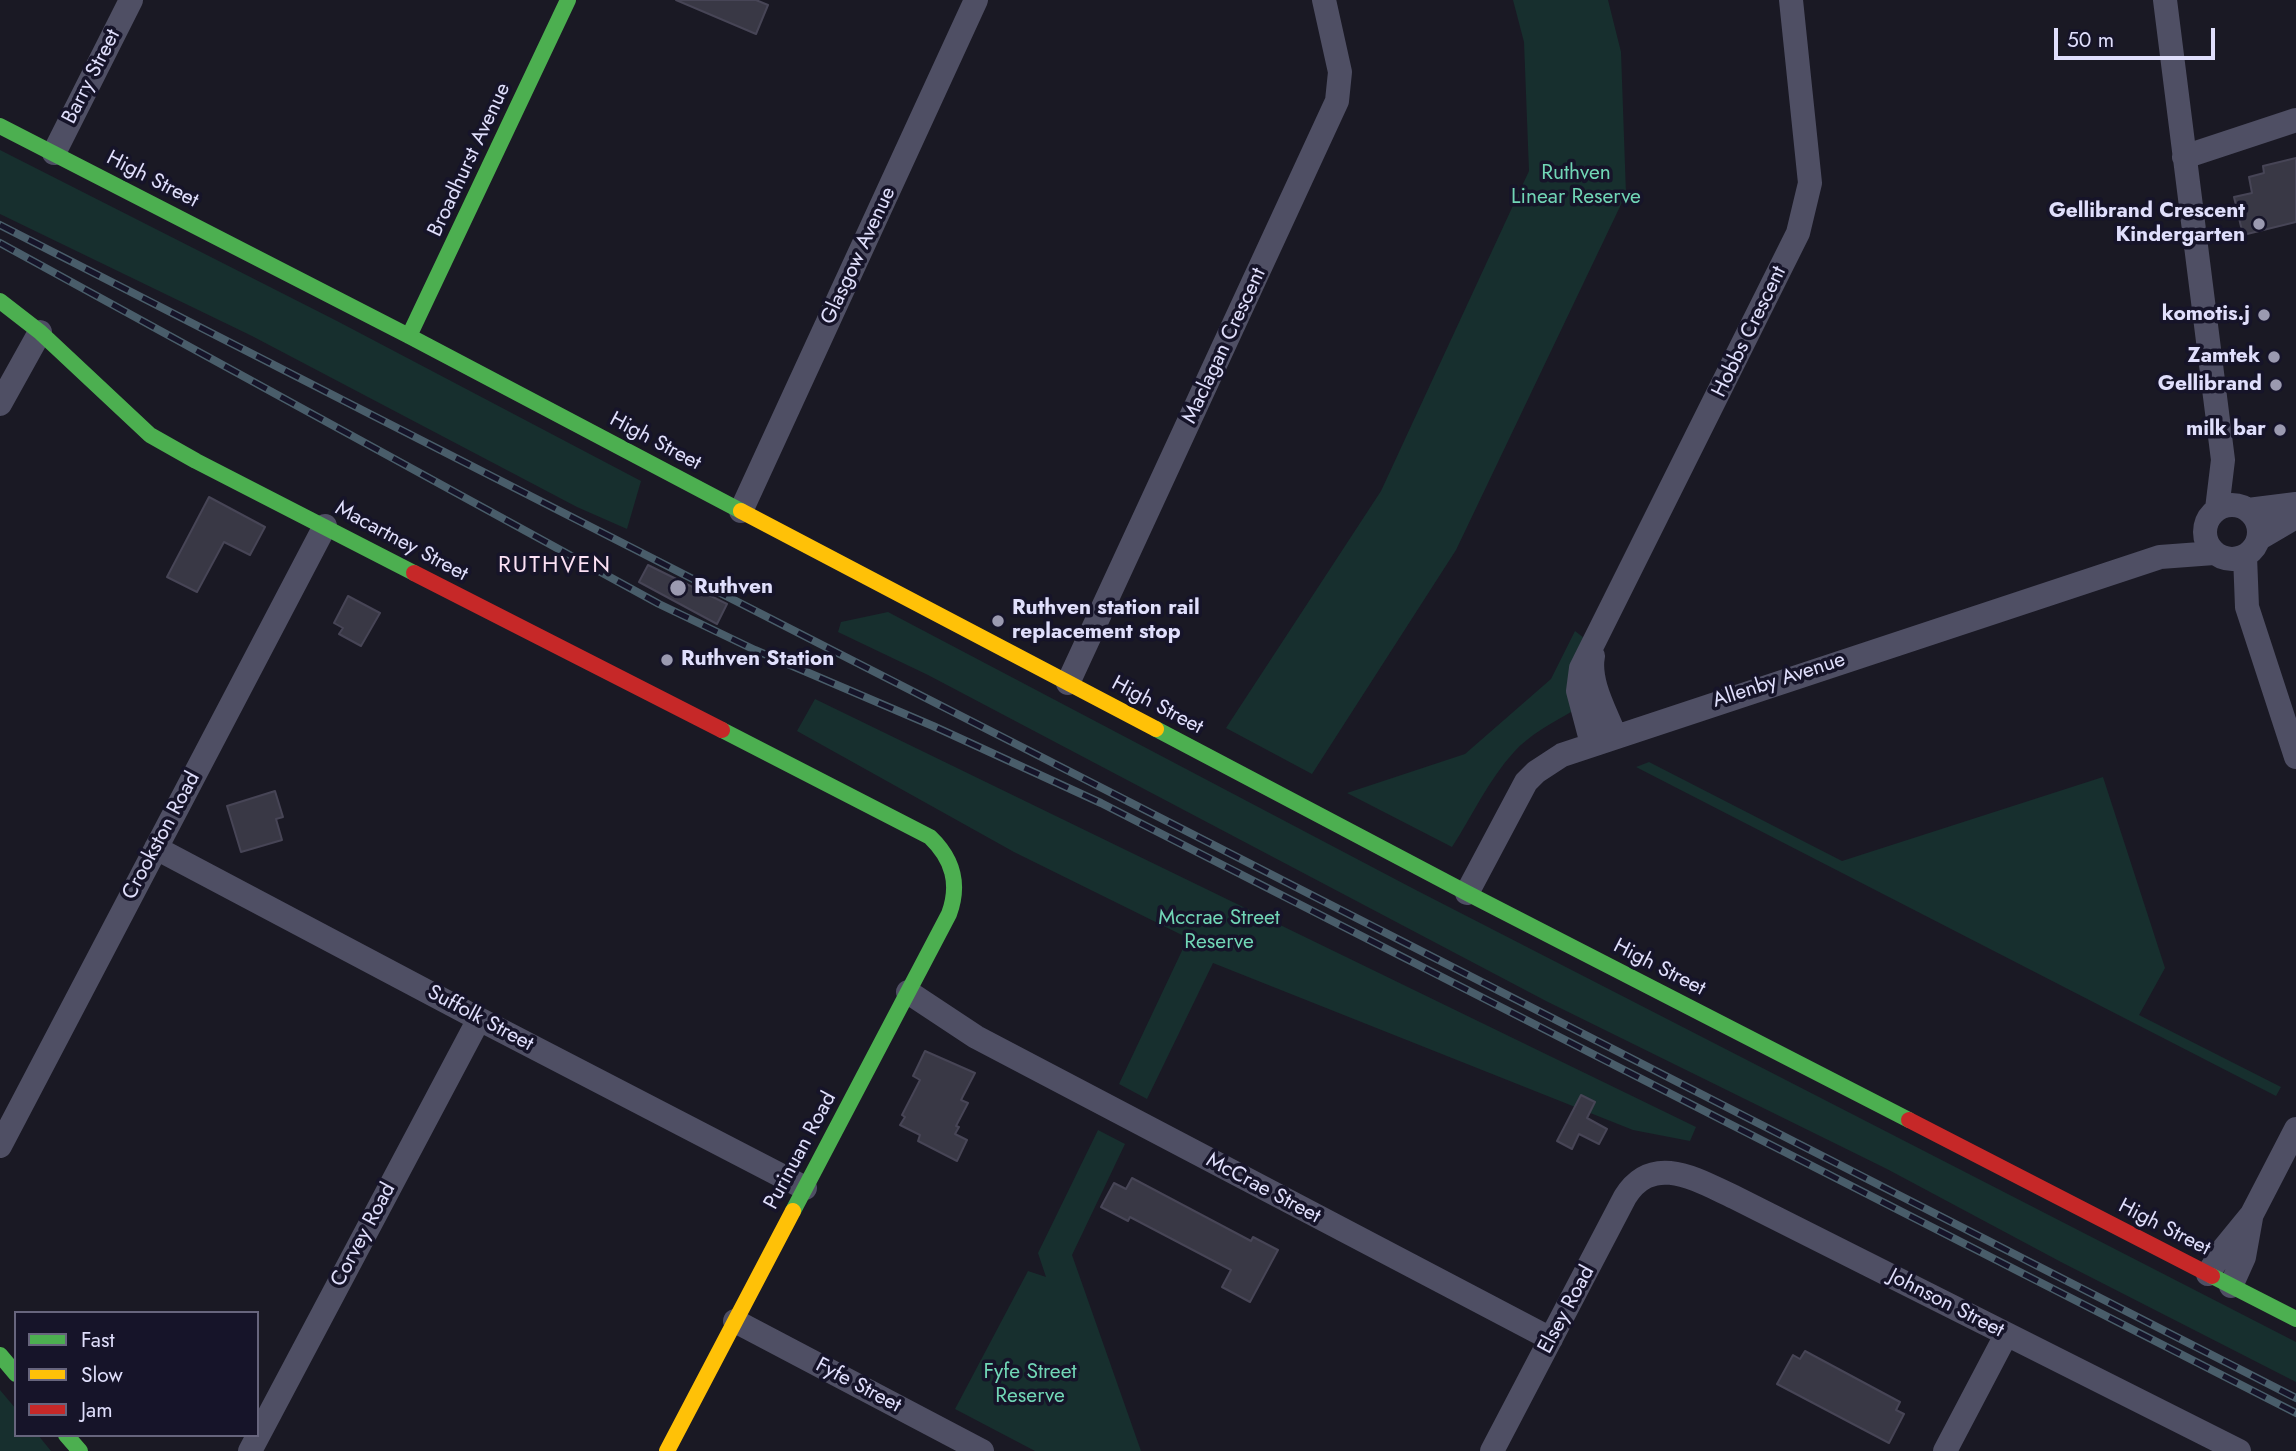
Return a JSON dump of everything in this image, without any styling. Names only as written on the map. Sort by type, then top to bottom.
[{"type":"main road","name":"Broadhurst Avenue","points":[[409,336],[568,0]]},
{"type":"main road","name":"High Street","points":[[0,126],[409,336],[1467,893],[2296,1319]]},
{"type":"main road","name":"Macartney Street","points":[[0,301],[40,332],[150,435],[437,586],[924,834],[939,844],[952,866]]},
{"type":"main road","name":"Purinuan Road","points":[[667,1451],[953,905],[956,886],[952,866]]},
{"type":"main road","points":[[0,1356],[14,1372]]},
{"type":"main road","points":[[68,1437],[80,1451]]},
{"type":"street","name":"Barry Street","points":[[54,153],[131,0]]},
{"type":"street","name":"Glasgow Avenue","points":[[741,511],[976,0]]},
{"type":"street","name":"Maclagan Crescent","points":[[1068,684],[1337,101],[1340,72],[1324,0]]},
{"type":"street","name":"Hobbs Crescent","points":[[1604,740],[1592,662],[1596,641],[1798,233],[1810,183],[1791,0]]},
{"type":"street","points":[[2165,0],[2223,460],[2246,509],[2257,521],[2247,607]]},
{"type":"street","points":[[2184,157],[2296,120]]},
{"type":"street","points":[[0,404],[40,332]]},
{"type":"street","points":[[2223,460],[2208,546],[2216,554],[2247,607],[2296,757]]},
{"type":"street","points":[[2211,518],[2231,505],[2246,509],[2296,505]]},
{"type":"street","points":[[2216,554],[2231,560],[2296,517]]},
{"type":"street","name":"Allenby Avenue","points":[[2160,556],[2211,518]]},
{"type":"street","name":"Crookston Road","points":[[0,1146],[325,526]]},
{"type":"street","name":"Allenby Avenue","points":[[1467,893],[1526,782],[1562,755],[2160,556],[2216,554]]},
{"type":"street","name":"Suffolk Street","points":[[156,848],[479,1020],[805,1188]]},
{"type":"street","name":"McCrae Street","points":[[904,1000],[1551,1339]]},
{"type":"street","name":"Corvey Road","points":[[259,1434],[479,1020]]},
{"type":"street","points":[[2208,1274],[2225,1247],[2252,1214],[2296,1129]]},
{"type":"street","name":"Johnson Street","points":[[1648,1175],[1671,1173],[1708,1185],[2239,1451]]},
{"type":"street","name":"Elsey Road","points":[[1492,1451],[1625,1198],[1632,1186],[1648,1175]]},
{"type":"street","points":[[2231,1286],[2244,1257],[2252,1214]]},
{"type":"street","name":"Fyfe Street","points":[[735,1321],[982,1451]]},
{"type":"street","points":[[1945,1451],[2007,1335]]},
{"type":"green space","name":"Ruthven Linear Reserve","points":[[1513,0],[1608,0],[1621,52],[1626,194],[1456,550],[1312,774],[1226,728],[1381,491],[1529,171],[1524,42]]},
{"type":"green space","points":[[0,150],[337,321],[641,481],[627,529],[577,507],[252,336],[0,214]]},
{"type":"green space","points":[[888,612],[1412,888],[2296,1342],[2296,1382],[2061,1262],[1887,1169],[1546,1001],[928,675],[838,632],[841,622]]},
{"type":"green space","points":[[1575,631],[1584,638],[1571,712],[1534,735],[1514,752],[1489,786],[1452,847],[1347,793],[1465,754],[1551,679]]},
{"type":"green space","name":"Mccrae Street Reserve","points":[[815,699],[1696,1127],[1690,1141],[1633,1130],[1213,963],[1147,1099],[1119,1084],[1188,938],[1014,852],[797,731]]},
{"type":"green space","points":[[1649,762],[1842,861],[2103,777],[2165,968],[2139,1015],[2281,1087],[2276,1096],[1636,767]]},
{"type":"green space","name":"Fyfe Street Reserve","points":[[1098,1130],[1125,1144],[1072,1255],[1141,1451],[1035,1451],[955,1409],[1028,1271],[1046,1277],[1038,1253]]},
{"type":"green space","points":[[0,1390],[14,1407],[14,1437],[40,1437],[51,1451],[0,1451]]},
{"type":"building","points":[[676,0],[756,0],[768,5],[756,34]]},
{"type":"building","points":[[2296,158],[2296,222],[2243,235],[2234,197],[2252,193],[2249,177],[2264,173],[2263,166]]},
{"type":"building","points":[[209,497],[265,527],[250,555],[224,542],[197,592],[167,577]]},
{"type":"building","points":[[648,565],[727,604],[717,624],[639,582]]},
{"type":"building","points":[[348,596],[380,613],[361,646],[339,634],[343,628],[334,623]]},
{"type":"building","points":[[275,791],[283,817],[276,819],[282,840],[241,852],[227,806]]},
{"type":"building","points":[[925,1051],[975,1073],[961,1100],[968,1103],[956,1126],[959,1127],[955,1134],[967,1140],[957,1161],[918,1141],[920,1135],[900,1125],[905,1117],[902,1115],[920,1080],[913,1076]]},
{"type":"building","points":[[1581,1095],[1595,1102],[1587,1118],[1607,1129],[1599,1144],[1579,1134],[1572,1149],[1557,1141]]},
{"type":"building","points":[[1132,1178],[1251,1241],[1253,1237],[1278,1250],[1250,1302],[1222,1287],[1231,1270],[1130,1217],[1128,1221],[1101,1207],[1114,1183],[1126,1189]]},
{"type":"building","points":[[1805,1351],[1900,1402],[1896,1410],[1904,1414],[1889,1443],[1777,1384],[1793,1355],[1800,1359]]},
{"type":"railway","points":[[0,225],[2296,1398]]},
{"type":"railway","points":[[0,243],[659,604],[755,650],[933,726],[1101,803],[2296,1413]]},
{"type":"traffic: fast","points":[[409,336],[568,0]]},
{"type":"traffic: fast","points":[[0,126],[409,336],[741,511]]},
{"type":"traffic: fast","points":[[0,301],[40,332],[150,435],[414,573]]},
{"type":"traffic: fast","points":[[1156,729],[1467,893],[1909,1120]]},
{"type":"traffic: fast","points":[[722,730],[930,837],[949,863],[954,882],[949,914],[793,1211]]},
{"type":"traffic: fast","points":[[2212,1276],[2296,1319]]},
{"type":"traffic: fast","points":[[0,1355],[14,1372]]},
{"type":"traffic: fast","points":[[68,1437],[80,1451]]},
{"type":"traffic: slow","points":[[741,511],[1156,729]]},
{"type":"traffic: slow","points":[[667,1451],[793,1211]]},
{"type":"traffic: jam","points":[[414,573],[722,730]]},
{"type":"traffic: jam","points":[[1909,1120],[2212,1276]]},
{"type":"place","name":"Gellibrand Crescent Kindergarten","points":[[2259,224]]},
{"type":"place","name":"komotis.j","points":[[2264,315]]},
{"type":"place","name":"Zamtek","points":[[2274,357]]},
{"type":"place","name":"Gellibrand","points":[[2276,385]]},
{"type":"place","name":"milk bar","points":[[2280,430]]},
{"type":"place","name":"Ruthven","points":[[678,588]]},
{"type":"place","name":"Ruthven station rail replacement stop","points":[[998,621]]},
{"type":"place","name":"Ruthven Station","points":[[667,660]]},
{"type":"district","name":"RUTHVEN","points":[[555,566]]}]
